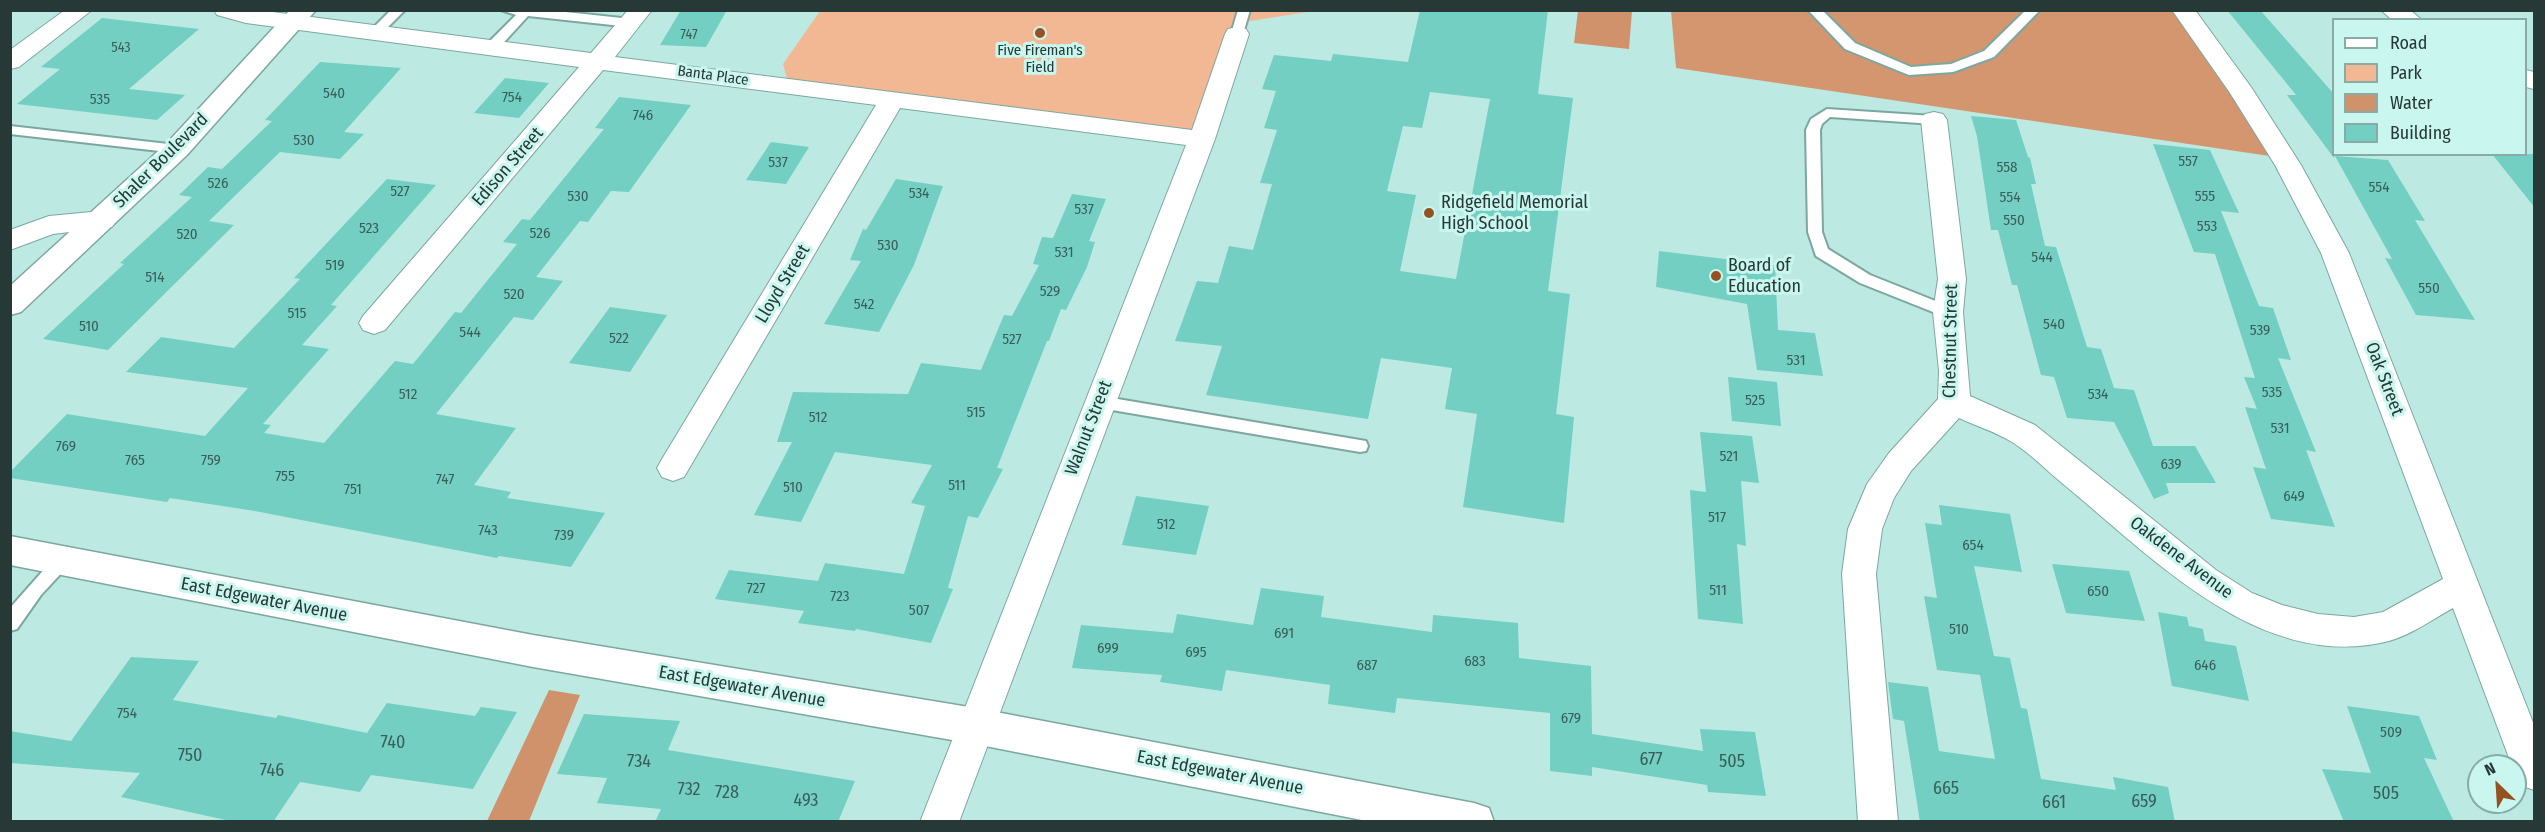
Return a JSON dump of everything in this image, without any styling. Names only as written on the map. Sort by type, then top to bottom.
[{"type":"street","points":[[10,62],[81,10]]},
{"type":"street","name":"Banta Place","points":[[225,10],[246,16],[299,17],[376,32],[491,48],[1202,139]]},
{"type":"street","name":"Oak Street","points":[[2183,10],[2242,92],[2288,165],[2335,253],[2535,773]]},
{"type":"street","points":[[2392,10],[2406,18]]},
{"type":"street","name":"Shaler Boulevard","points":[[10,304],[177,148],[299,17]]},
{"type":"street","name":"Edison Street","points":[[374,323],[636,17]]},
{"type":"street","name":"Walnut Street","points":[[939,822],[1202,139],[1241,22]]},
{"type":"street","name":"Lloyd Street","points":[[673,468],[893,99]]},
{"type":"street","name":"Chestnut Street","points":[[1878,822],[1859,574],[1865,529],[1879,493],[1900,462],[1954,402],[1954,371],[1948,312],[1953,279],[1934,120]]},
{"type":"street","points":[[10,241],[49,225],[102,220]]},
{"type":"street","name":"Oakdene Avenue","points":[[1954,402],[2024,434],[2204,580],[2240,603],[2277,619],[2318,629],[2354,632],[2389,626],[2463,585]]},
{"type":"street","name":"East Edgewater Avenue","points":[[10,550],[533,651],[975,726],[1474,822]]},
{"type":"lane","points":[[376,32],[399,10]]},
{"type":"lane","points":[[507,10],[636,17]]},
{"type":"lane","points":[[1814,10],[1850,46],[1909,71],[1953,68],[1989,54],[2034,10]]},
{"type":"lane","points":[[491,48],[525,12]]},
{"type":"lane","points":[[1934,120],[1827,113],[1816,122],[1813,130],[1815,232],[1821,252],[1865,279],[1948,312]]},
{"type":"lane","points":[[10,130],[177,148]]},
{"type":"lane","points":[[1100,402],[1360,446]]},
{"type":"lane","points":[[10,622],[62,561]]},
{"type":"green space","points":[[820,11],[1314,11],[1244,22],[1202,139],[790,89],[783,64]]},
{"type":"shaded area","points":[[1671,11],[2183,11],[2283,158],[1676,68]]},
{"type":"water","points":[[1578,11],[1632,11],[1629,49],[1574,43]]},
{"type":"water","points":[[549,690],[580,695],[529,821],[487,821]]},
{"type":"building","points":[[681,10],[727,10],[706,47],[660,45]]},
{"type":"building","points":[[1420,10],[1548,10],[1538,94],[1573,98],[1548,291],[1570,294],[1556,414],[1574,417],[1564,523],[1463,507],[1477,414],[1445,409],[1452,368],[1381,358],[1368,419],[1206,395],[1222,346],[1175,341],[1197,281],[1218,283],[1229,246],[1253,250],[1272,184],[1260,183],[1277,130],[1264,128],[1276,91],[1262,89],[1274,55],[1331,61],[1333,54],[1408,62]],"holes":[[[1430,92],[1490,99],[1456,279],[1400,271],[1416,195],[1387,191],[1403,126],[1422,128]]]},
{"type":"building","points":[[2227,10],[2260,10],[2332,92],[2332,155],[2287,95],[2296,95]]},
{"type":"building","points":[[102,18],[199,29],[129,89],[185,95],[157,120],[17,104],[60,69],[41,67]]},
{"type":"building","points":[[320,62],[401,68],[344,132],[364,134],[340,159],[280,152],[209,221],[234,225],[108,350],[43,339],[124,264],[120,263],[192,197],[179,195],[208,167],[222,169],[272,121],[265,120]]},
{"type":"building","points":[[505,78],[549,83],[519,118],[474,113]]},
{"type":"building","points":[[619,97],[691,105],[629,192],[611,191],[588,222],[580,221],[536,277],[563,281],[533,320],[514,317],[436,414],[516,428],[474,485],[511,492],[507,498],[605,513],[571,567],[499,556],[497,558],[255,511],[170,498],[167,502],[10,478],[10,472],[67,414],[205,436],[248,388],[126,372],[161,337],[234,348],[300,279],[294,278],[387,179],[436,185],[331,305],[337,306],[302,345],[329,349],[263,424],[271,425],[264,433],[324,443],[395,361],[413,364],[455,312],[461,313],[517,244],[503,242],[522,219],[530,220],[604,129],[595,128]]},
{"type":"building","points":[[1971,116],[2016,120],[2030,158],[2036,184],[2031,184],[2045,246],[2056,247],[2087,347],[2101,349],[2114,388],[2134,390],[2153,446],[2195,446],[2216,483],[2166,483],[2169,493],[2154,499],[2114,422],[2067,418],[2054,377],[2041,375],[2017,285],[2012,285],[1998,230],[1991,230],[1977,136]]},
{"type":"building","points":[[771,142],[809,147],[786,184],[746,180]]},
{"type":"building","points":[[2153,144],[2210,150],[2239,213],[2221,211],[2259,306],[2273,308],[2291,360],[2278,358],[2316,452],[2306,450],[2335,527],[2271,519],[2253,467],[2266,469],[2245,407],[2257,409],[2244,377],[2255,378],[2215,254],[2194,252]]},
{"type":"building","points":[[2535,154],[2535,208],[2494,156]]},
{"type":"building","points":[[2335,156],[2388,160],[2425,221],[2415,220],[2475,320],[2416,315],[2385,258],[2392,259]]},
{"type":"building","points":[[896,179],[943,186],[914,265],[879,332],[824,324],[861,261],[850,260],[863,229],[866,230]]},
{"type":"building","points":[[1072,194],[1106,199],[1089,241],[1095,242],[1087,267],[1066,310],[1061,309],[1049,341],[1047,341],[997,468],[1003,469],[978,518],[968,516],[948,588],[953,589],[931,643],[856,629],[855,631],[798,623],[804,611],[715,599],[729,570],[818,581],[825,563],[904,574],[925,506],[911,503],[932,465],[835,452],[801,522],[754,515],[792,442],[777,442],[793,392],[908,394],[921,363],[981,370],[1004,315],[1012,316],[1039,265],[1033,264],[1042,237],[1053,238]]},
{"type":"building","points":[[1659,251],[1775,265],[1778,330],[1815,333],[1823,376],[1757,370],[1747,304],[1656,287]]},
{"type":"building","points":[[610,307],[667,315],[630,372],[569,363]]},
{"type":"building","points":[[1728,377],[1777,382],[1781,426],[1732,421]]},
{"type":"building","points":[[1700,432],[1752,436],[1759,483],[1741,481],[1746,546],[1737,544],[1743,624],[1698,619],[1690,490],[1706,492]]},
{"type":"building","points":[[1136,496],[1209,506],[1196,555],[1122,545]]},
{"type":"building","points":[[1939,505],[2010,514],[2022,572],[1974,566],[1994,656],[2010,658],[2021,708],[2027,709],[2041,779],[2116,790],[2113,777],[2168,787],[2175,822],[1920,822],[1904,721],[1893,719],[1888,682],[1928,687],[1939,751],[1995,759],[1980,675],[1937,670],[1924,596],[1937,598],[1925,523],[1942,525]]},
{"type":"building","points":[[2052,564],[2129,571],[2145,621],[2066,613]]},
{"type":"building","points":[[1261,588],[1324,596],[1321,617],[1432,632],[1433,615],[1518,623],[1519,658],[1591,666],[1592,734],[1703,751],[1700,729],[1755,732],[1766,796],[1708,792],[1707,785],[1592,767],[1592,776],[1550,771],[1550,713],[1397,698],[1395,713],[1328,704],[1330,685],[1226,670],[1222,691],[1160,682],[1162,675],[1072,668],[1081,625],[1173,633],[1177,614],[1253,625]]},
{"type":"building","points":[[2158,612],[2187,617],[2189,626],[2203,629],[2205,641],[2236,646],[2249,701],[2172,686]]},
{"type":"building","points":[[131,657],[199,661],[173,700],[276,718],[278,715],[367,733],[387,703],[475,716],[481,707],[517,712],[473,789],[371,775],[360,792],[300,782],[273,822],[235,822],[121,797],[140,773],[10,763],[10,731],[71,741]]},
{"type":"building","points":[[2347,706],[2419,716],[2437,760],[2424,758],[2454,822],[2344,822],[2322,769],[2371,773]]},
{"type":"building","points":[[584,714],[680,721],[668,750],[855,781],[838,822],[655,822],[661,809],[597,803],[607,778],[557,774]]},
{"type":"place","name":"Five Fireman's Field","points":[[1040,33]]},
{"type":"place","name":"Ridgefield Memorial High School","points":[[1429,213]]},
{"type":"place","name":"Board of Education","points":[[1716,276]]}]
